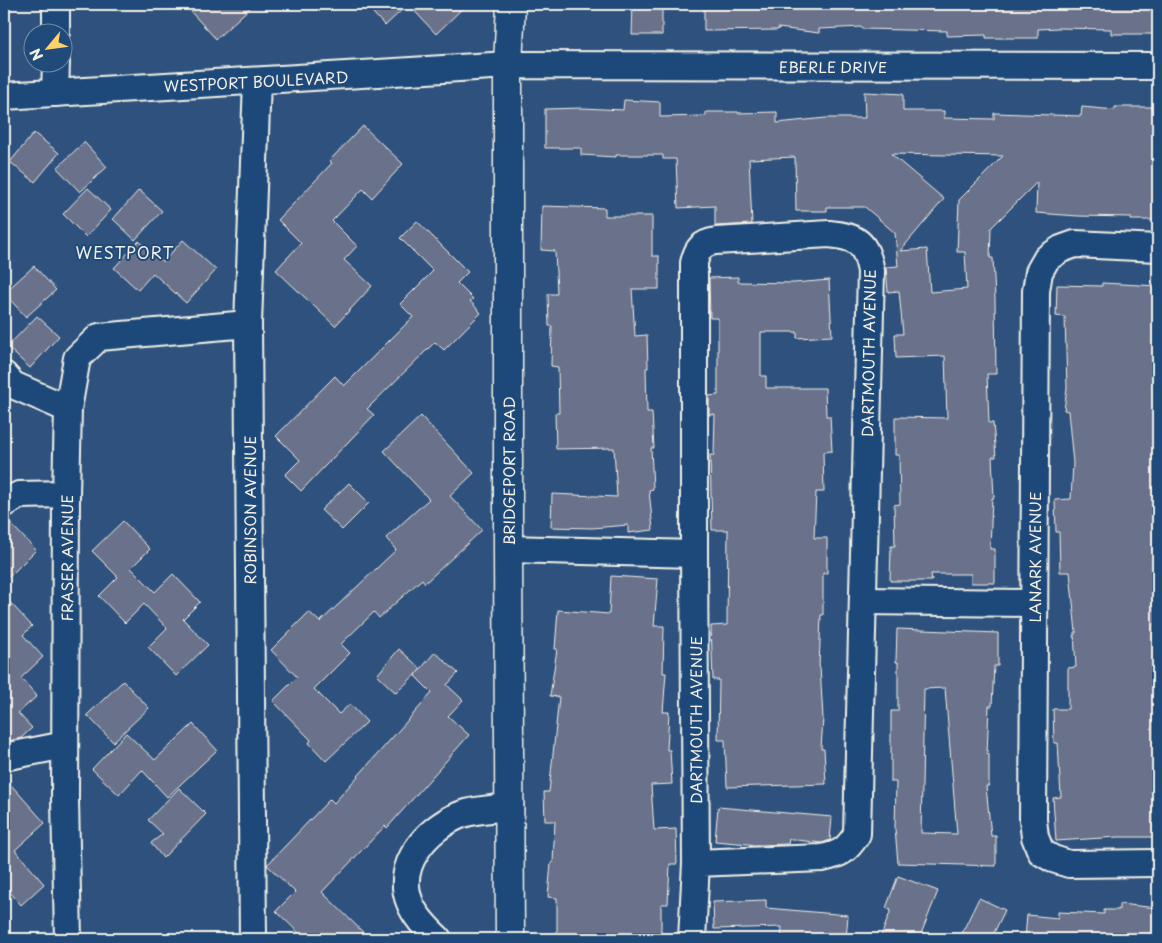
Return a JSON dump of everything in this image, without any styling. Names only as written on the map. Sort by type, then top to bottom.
[{"type":"main road","name":"BRIDGEPORT ROAD","points":[[510,939],[508,65],[511,4]]},
{"type":"street","points":[[56,4],[56,22]]},
{"type":"street","name":"EBERLE DRIVE","points":[[508,65],[1158,66]]},
{"type":"street","name":"WESTPORT BOULEVARD","points":[[4,96],[508,65]]},
{"type":"street","points":[[55,93],[56,72]]},
{"type":"street","name":"ROBINSON AVENUE","points":[[253,939],[248,324],[257,81]]},
{"type":"street","name":"DARTMOUTH AVENUE","points":[[692,939],[696,863],[694,263],[696,252],[708,242],[829,234],[846,236],[859,242],[868,256],[871,271],[857,834],[850,845],[838,855],[822,858],[696,863]]},
{"type":"street","name":"LANARK AVENUE","points":[[1158,248],[1075,244],[1060,248],[1047,258],[1039,272],[1036,291],[1033,820],[1035,837],[1041,852],[1053,859],[1069,864],[1158,863]]},
{"type":"street","name":"FRASER AVENUE","points":[[68,939],[65,745],[66,494],[68,409],[76,358],[99,337],[248,324]]},
{"type":"street","points":[[4,375],[13,385],[68,409]]},
{"type":"street","points":[[4,504],[19,495],[66,494]]},
{"type":"street","points":[[508,550],[694,554]]},
{"type":"street","points":[[863,601],[1034,603]]},
{"type":"street","points":[[4,757],[65,745]]},
{"type":"street","points":[[438,939],[425,926],[410,903],[405,882],[410,860],[422,842],[438,828],[459,815],[478,810],[510,808]]},
{"type":"building","points":[[201,4],[254,4],[216,39],[191,12]]},
{"type":"building","points":[[365,4],[408,4],[385,26]]},
{"type":"building","points":[[408,4],[467,4],[436,34]]},
{"type":"building","points":[[633,4],[662,4],[662,35],[632,35]]},
{"type":"building","points":[[704,4],[1158,4],[1158,34],[1111,34],[1111,29],[1058,28],[1038,29],[1038,38],[986,38],[986,35],[947,36],[947,31],[862,29],[862,27],[819,29],[819,33],[778,28],[778,30],[704,31]]},
{"type":"building","points":[[864,92],[903,94],[903,111],[944,111],[944,118],[994,119],[994,113],[1081,116],[1082,107],[1115,110],[1115,107],[1158,107],[1158,220],[1131,220],[1131,217],[1036,213],[1037,182],[991,228],[990,258],[993,258],[996,374],[987,374],[989,423],[993,423],[996,457],[992,457],[994,498],[992,498],[990,549],[995,549],[995,583],[971,583],[971,574],[931,574],[932,581],[890,581],[891,546],[895,546],[894,505],[900,504],[899,455],[895,455],[895,417],[947,418],[945,356],[896,358],[895,334],[903,334],[899,291],[888,292],[886,267],[898,266],[895,233],[865,207],[827,207],[827,211],[796,211],[795,157],[749,159],[752,224],[715,226],[715,206],[678,208],[676,159],[663,159],[663,155],[616,155],[616,157],[581,155],[581,148],[545,148],[545,109],[623,110],[624,100],[660,102],[660,117],[706,116],[706,112],[777,112],[777,123],[826,118],[865,118]],"holes":[[[891,154],[1003,156],[959,200],[957,252],[965,252],[967,289],[930,292],[927,249],[900,251],[944,199]]]},
{"type":"building","points":[[363,126],[403,164],[372,198],[363,189],[332,221],[357,246],[344,260],[372,286],[335,326],[276,270],[301,243],[278,220],[332,163],[329,161]]},
{"type":"building","points":[[34,133],[59,153],[35,182],[10,162]]},
{"type":"building","points":[[84,142],[107,167],[80,192],[57,168]]},
{"type":"building","points":[[88,188],[111,210],[86,237],[63,214]]},
{"type":"building","points":[[139,190],[162,211],[135,240],[113,219]]},
{"type":"building","points":[[542,206],[605,208],[605,216],[652,216],[652,256],[659,256],[659,289],[632,289],[635,336],[647,335],[647,412],[652,412],[654,448],[651,448],[653,489],[649,490],[653,530],[628,533],[628,525],[592,528],[551,527],[552,494],[617,497],[614,448],[556,449],[555,413],[559,413],[558,367],[551,366],[552,326],[549,326],[548,294],[557,294],[555,251],[541,250]]},
{"type":"building","points":[[417,221],[468,272],[457,283],[473,299],[470,301],[481,313],[444,350],[435,342],[367,409],[374,415],[301,491],[285,475],[300,460],[276,436],[335,376],[344,386],[413,317],[400,304],[433,271],[400,238]]},
{"type":"building","points":[[183,240],[216,270],[186,303],[153,273],[138,290],[114,268],[139,241],[163,262]]},
{"type":"building","points":[[34,266],[56,290],[26,317],[4,293]]},
{"type":"building","points":[[738,277],[738,282],[794,283],[829,280],[832,336],[797,338],[797,332],[761,332],[761,376],[766,376],[766,388],[825,388],[826,416],[830,416],[832,451],[823,452],[824,492],[816,492],[814,538],[827,538],[827,573],[823,573],[823,615],[821,615],[819,667],[823,718],[821,749],[824,749],[826,784],[727,787],[725,740],[718,740],[719,680],[713,680],[711,626],[727,625],[728,530],[712,530],[710,455],[714,455],[715,414],[709,415],[709,396],[718,395],[718,318],[710,318],[709,278]]},
{"type":"building","points":[[1102,283],[1158,286],[1158,837],[1118,837],[1056,841],[1053,798],[1061,797],[1058,743],[1054,743],[1053,709],[1068,709],[1068,668],[1076,667],[1074,633],[1076,633],[1070,572],[1060,572],[1059,532],[1056,532],[1055,500],[1071,499],[1073,463],[1068,411],[1064,410],[1067,388],[1065,317],[1056,316],[1057,285],[1102,286]]},
{"type":"building","points":[[37,316],[59,336],[30,368],[7,347]]},
{"type":"building","points":[[421,416],[474,473],[450,496],[482,530],[425,583],[422,579],[379,618],[374,612],[341,644],[350,653],[314,689],[339,714],[350,704],[367,722],[326,761],[309,743],[311,740],[273,701],[297,677],[271,650],[309,612],[320,622],[396,550],[386,538],[429,499],[384,451]]},
{"type":"building","points":[[349,483],[369,503],[342,530],[321,510]]},
{"type":"building","points":[[4,519],[36,550],[4,582]]},
{"type":"building","points":[[123,521],[150,549],[131,568],[155,592],[173,574],[200,602],[183,619],[208,645],[176,676],[148,647],[167,628],[144,604],[125,623],[99,596],[118,577],[92,551]]},
{"type":"building","points":[[611,576],[658,579],[654,626],[664,626],[663,673],[666,673],[663,712],[669,712],[667,750],[670,750],[672,784],[651,785],[654,830],[676,829],[677,864],[670,864],[668,904],[661,904],[661,938],[600,937],[600,939],[557,939],[557,898],[548,897],[551,863],[553,863],[555,821],[545,821],[544,792],[549,792],[559,697],[550,696],[557,649],[555,649],[558,610],[609,614]]},
{"type":"building","points":[[4,596],[32,626],[23,635],[43,657],[21,678],[37,696],[18,713],[32,728],[21,738],[4,742]]},
{"type":"building","points":[[897,629],[998,633],[998,666],[994,666],[992,706],[989,706],[987,754],[989,754],[989,786],[986,786],[991,836],[996,836],[996,866],[898,863],[895,829],[896,782],[891,782],[891,711],[898,711],[898,662],[896,662]],"holes":[[[945,688],[957,834],[921,833],[924,689]]]},
{"type":"building","points":[[399,649],[421,669],[396,693],[377,675]]},
{"type":"building","points":[[435,652],[458,673],[447,685],[463,700],[448,716],[469,735],[387,828],[385,826],[322,892],[370,939],[305,939],[276,911],[295,892],[267,865],[330,799],[334,803],[432,693],[415,676]]},
{"type":"building","points":[[123,681],[149,708],[113,742],[87,715]]},
{"type":"building","points":[[193,724],[217,750],[167,797],[142,770],[119,795],[92,769],[126,733],[155,760]]},
{"type":"building","points":[[4,777],[45,823],[15,850],[44,884],[21,905],[4,885]]},
{"type":"building","points":[[179,788],[206,814],[163,858],[151,843],[163,834],[148,820]]},
{"type":"building","points":[[718,807],[832,817],[830,840],[822,843],[789,839],[788,844],[759,845],[715,841]]},
{"type":"building","points":[[898,876],[938,891],[919,939],[880,939],[891,910],[886,908]]},
{"type":"building","points":[[979,898],[1005,910],[991,939],[959,939]]},
{"type":"building","points":[[766,900],[766,908],[848,915],[846,939],[781,939],[782,927],[714,929],[713,902]]},
{"type":"building","points":[[1119,904],[1158,908],[1158,939],[1025,939],[1027,915],[1058,918],[1058,912],[1104,914],[1104,910],[1119,910]]},
{"type":"district","name":"WESTPORT","points":[[125,252]]}]
